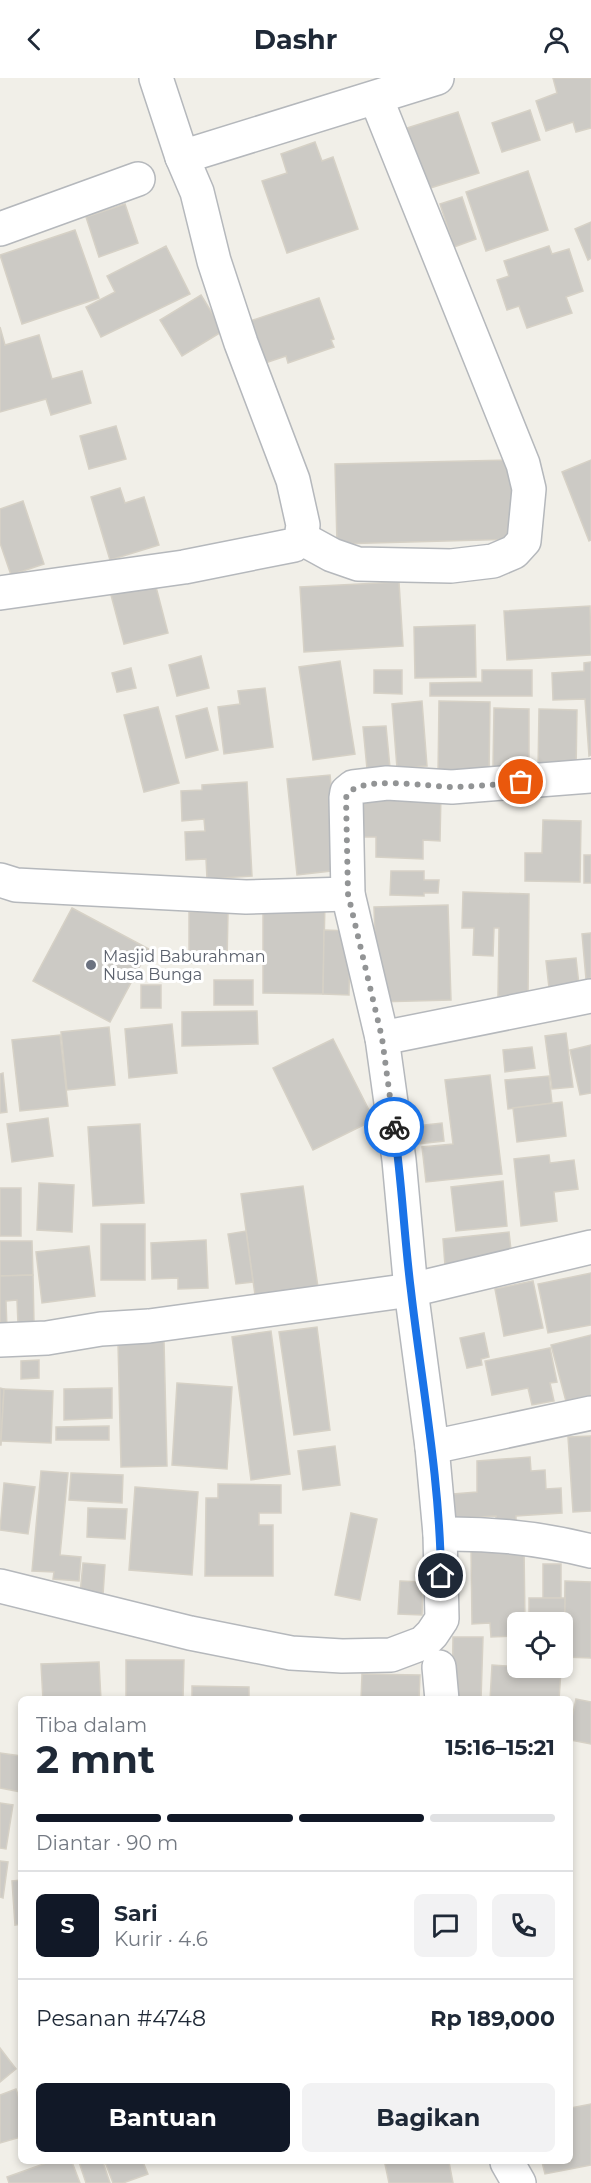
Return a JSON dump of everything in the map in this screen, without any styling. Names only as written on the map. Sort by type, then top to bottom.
[{"type":"street","points":[[0,593],[184,567],[294,545],[301,538],[303,525],[293,480],[241,343],[214,261],[197,192],[182,157],[156,78]]},
{"type":"street","points":[[182,157],[437,78]]},
{"type":"street","points":[[301,538],[332,555],[358,564],[451,566],[493,561],[514,552],[524,541],[529,489],[523,464],[376,98]]},
{"type":"street","points":[[0,229],[138,179]]},
{"type":"street","points":[[0,1586],[190,1633],[291,1653],[342,1656],[391,1655],[423,1643],[432,1634],[442,1619],[440,1534],[432,1447],[411,1290],[399,1160],[382,1038],[348,894],[347,792],[353,787],[387,783],[452,787],[591,776]]},
{"type":"street","points":[[0,880],[16,885],[246,897],[348,894]]},
{"type":"street","points":[[382,1038],[591,996]]},
{"type":"street","points":[[0,1340],[47,1338],[101,1329],[149,1326],[411,1290],[591,1247]]},
{"type":"street","points":[[432,1447],[591,1413]]},
{"type":"street","points":[[440,1534],[496,1534],[532,1538],[591,1551]]},
{"type":"street","points":[[439,1667],[442,1696]]},
{"type":"street","points":[[508,2164],[519,2183]]},
{"type":"building","points":[[553,78],[591,78],[591,128],[576,132],[573,122],[546,131],[536,101],[557,93]]},
{"type":"building","points":[[530,110],[540,140],[502,152],[492,123]]},
{"type":"building","points":[[458,112],[479,173],[427,189],[407,128]]},
{"type":"building","points":[[315,142],[322,161],[333,157],[358,229],[287,253],[262,181],[287,173],[281,154]]},
{"type":"building","points":[[528,171],[548,230],[486,251],[466,192]]},
{"type":"building","points":[[462,197],[476,239],[454,247],[440,204]]},
{"type":"building","points":[[125,204],[138,243],[99,257],[86,217]]},
{"type":"building","points":[[591,222],[591,258],[588,260],[575,229]]},
{"type":"building","points":[[75,230],[99,298],[22,324],[0,255]]},
{"type":"building","points":[[166,246],[190,294],[101,337],[86,307],[115,292],[107,276]]},
{"type":"building","points":[[549,246],[552,254],[569,249],[583,291],[566,297],[572,313],[527,328],[519,306],[507,310],[497,280],[509,276],[504,261]]},
{"type":"building","points":[[201,295],[223,331],[182,356],[160,320]]},
{"type":"building","points":[[319,298],[334,339],[331,340],[334,347],[288,363],[286,356],[262,364],[247,322]]},
{"type":"building","points":[[0,327],[5,345],[39,335],[52,379],[82,371],[91,403],[51,415],[46,399],[0,412]]},
{"type":"building","points":[[116,426],[126,459],[89,469],[80,436]]},
{"type":"building","points":[[513,460],[516,539],[337,544],[335,464]]},
{"type":"building","points":[[591,460],[591,540],[589,541],[562,472]]},
{"type":"building","points":[[120,488],[125,503],[144,497],[159,545],[110,560],[91,497]]},
{"type":"building","points":[[23,501],[44,564],[11,575],[0,543],[0,509]]},
{"type":"building","points":[[399,582],[403,646],[304,652],[300,587]]},
{"type":"building","points":[[155,583],[168,633],[124,644],[111,595]]},
{"type":"building","points":[[590,606],[591,655],[507,660],[504,611]]},
{"type":"building","points":[[475,625],[476,677],[415,678],[414,627]]},
{"type":"building","points":[[201,656],[209,688],[177,696],[169,665]]},
{"type":"building","points":[[340,661],[355,754],[313,760],[299,667]]},
{"type":"building","points":[[591,662],[591,755],[589,756],[585,699],[553,700],[552,673],[584,671],[584,663]]},
{"type":"building","points":[[131,668],[136,688],[117,692],[112,673]]},
{"type":"building","points":[[374,670],[402,670],[402,694],[374,693]]},
{"type":"building","points":[[482,670],[532,670],[532,696],[430,696],[430,683],[482,682]]},
{"type":"building","points":[[265,688],[273,747],[224,754],[218,707],[240,704],[238,691]]},
{"type":"building","points":[[422,701],[427,766],[397,768],[392,704]]},
{"type":"building","points":[[439,701],[490,702],[489,776],[438,775]]},
{"type":"building","points":[[158,707],[179,783],[144,792],[124,715]]},
{"type":"building","points":[[207,708],[218,750],[186,758],[176,716]]},
{"type":"building","points":[[494,708],[529,709],[529,768],[493,767]]},
{"type":"building","points":[[539,709],[577,710],[576,772],[538,771]]},
{"type":"building","points":[[386,726],[390,768],[367,769],[363,727]]},
{"type":"building","points":[[330,775],[340,870],[297,875],[287,779]]},
{"type":"building","points":[[247,782],[252,876],[207,879],[206,859],[186,860],[185,832],[205,831],[204,819],[182,821],[181,791],[202,790],[202,785]]},
{"type":"building","points":[[441,793],[440,841],[423,840],[423,859],[376,857],[376,837],[358,837],[359,795]]},
{"type":"building","points":[[543,820],[581,821],[580,882],[525,881],[525,853],[542,853]]},
{"type":"building","points":[[584,855],[591,855],[591,883],[584,883]]},
{"type":"building","points":[[391,871],[424,871],[424,880],[439,880],[438,893],[424,893],[424,896],[390,895]]},
{"type":"building","points":[[463,892],[529,894],[528,997],[498,996],[499,928],[494,928],[493,956],[473,955],[474,928],[462,928]]},
{"type":"building","points":[[263,901],[325,901],[323,994],[263,993]]},
{"type":"building","points":[[448,905],[451,1000],[377,1002],[374,907]]},
{"type":"building","name":"Masjid Baburahman Nusa Bunga","points":[[72,908],[149,949],[110,1022],[33,981]]},
{"type":"building","points":[[189,912],[228,912],[227,963],[189,963]]},
{"type":"building","points":[[324,930],[350,931],[349,995],[323,994]]},
{"type":"building","points":[[591,933],[591,978],[586,979],[582,934]]},
{"type":"building","points":[[576,958],[579,985],[549,988],[546,961]]},
{"type":"building","points":[[214,980],[253,980],[253,1005],[214,1005]]},
{"type":"building","points":[[141,985],[161,985],[161,1008],[141,1008]]},
{"type":"building","points":[[257,1011],[258,1044],[182,1046],[182,1012]]},
{"type":"building","points":[[172,1024],[177,1073],[129,1078],[125,1029]]},
{"type":"building","points":[[109,1027],[115,1085],[67,1090],[61,1032]]},
{"type":"building","points":[[566,1033],[573,1087],[552,1089],[545,1036]]},
{"type":"building","points":[[60,1035],[68,1106],[20,1111],[12,1040]]},
{"type":"building","points":[[333,1039],[374,1120],[313,1150],[273,1068]]},
{"type":"building","points":[[591,1045],[591,1093],[580,1095],[570,1050]]},
{"type":"building","points":[[532,1047],[535,1068],[505,1072],[503,1050]]},
{"type":"building","points":[[3,1073],[7,1112],[0,1113],[0,1074]]},
{"type":"building","points":[[490,1075],[502,1174],[426,1182],[422,1147],[453,1144],[445,1080]]},
{"type":"building","points":[[549,1076],[552,1103],[508,1109],[505,1080]]},
{"type":"building","points":[[562,1102],[566,1136],[517,1142],[513,1108]]},
{"type":"building","points":[[48,1118],[53,1156],[12,1162],[7,1124]]},
{"type":"building","points":[[442,1123],[444,1141],[418,1144],[416,1126]]},
{"type":"building","points":[[140,1124],[144,1203],[93,1206],[88,1127]]},
{"type":"building","points":[[549,1155],[550,1163],[574,1160],[578,1189],[554,1192],[557,1221],[521,1226],[514,1159]]},
{"type":"building","points":[[503,1181],[507,1226],[456,1231],[451,1187]]},
{"type":"building","points":[[39,1183],[74,1185],[72,1232],[37,1230]]},
{"type":"building","points":[[303,1186],[318,1287],[255,1295],[241,1194]]},
{"type":"building","points":[[0,1188],[21,1188],[21,1236],[0,1236]]},
{"type":"building","points":[[101,1224],[145,1224],[145,1280],[101,1280]]},
{"type":"building","points":[[246,1231],[253,1282],[236,1284],[228,1234]]},
{"type":"building","points":[[509,1232],[512,1259],[445,1266],[443,1239]]},
{"type":"building","points":[[206,1240],[208,1288],[178,1289],[178,1278],[152,1279],[151,1243]]},
{"type":"building","points":[[0,1241],[32,1241],[33,1275],[0,1276]]},
{"type":"building","points":[[89,1246],[95,1296],[42,1303],[36,1252]]},
{"type":"building","points":[[591,1273],[591,1325],[548,1333],[538,1284]]},
{"type":"building","points":[[33,1275],[34,1324],[18,1324],[17,1300],[6,1301],[7,1329],[0,1329],[0,1276]]},
{"type":"building","points":[[533,1281],[543,1328],[504,1336],[495,1289]]},
{"type":"building","points":[[317,1327],[330,1430],[294,1435],[279,1332]]},
{"type":"building","points":[[271,1331],[290,1474],[251,1480],[232,1337]]},
{"type":"building","points":[[484,1333],[489,1357],[481,1359],[482,1365],[467,1368],[460,1338]]},
{"type":"building","points":[[591,1335],[591,1399],[567,1405],[551,1345]]},
{"type":"building","points":[[164,1341],[167,1466],[121,1467],[118,1343]]},
{"type":"building","points":[[550,1348],[557,1382],[550,1383],[554,1401],[532,1405],[528,1388],[492,1395],[485,1361]]},
{"type":"building","points":[[39,1360],[39,1378],[21,1379],[21,1361]]},
{"type":"building","points":[[177,1383],[232,1387],[227,1469],[172,1465]]},
{"type":"building","points":[[0,1388],[4,1389],[1,1445],[0,1445]]},
{"type":"building","points":[[112,1388],[112,1418],[64,1420],[64,1389]]},
{"type":"building","points":[[4,1389],[53,1391],[51,1443],[1,1441]]},
{"type":"building","points":[[109,1426],[109,1440],[56,1440],[56,1427]]},
{"type":"building","points":[[591,1436],[591,1511],[573,1512],[568,1437]]},
{"type":"building","points":[[335,1446],[340,1485],[303,1490],[298,1451]]},
{"type":"building","points":[[530,1457],[531,1471],[545,1470],[546,1489],[561,1488],[562,1513],[516,1516],[516,1522],[496,1523],[496,1516],[455,1518],[453,1494],[477,1492],[477,1461]]},
{"type":"building","points":[[41,1471],[68,1473],[60,1555],[81,1557],[79,1581],[53,1579],[54,1572],[32,1571]]},
{"type":"building","points":[[71,1473],[123,1475],[122,1503],[69,1500]]},
{"type":"building","points":[[4,1483],[35,1487],[28,1534],[0,1530]]},
{"type":"building","points":[[218,1484],[281,1485],[281,1513],[259,1513],[259,1525],[273,1525],[273,1576],[205,1576],[206,1498],[218,1498]]},
{"type":"building","points":[[135,1487],[198,1492],[192,1575],[129,1570]]},
{"type":"building","points":[[88,1508],[127,1509],[125,1539],[87,1537]]},
{"type":"building","points":[[351,1513],[377,1519],[360,1600],[335,1595]]},
{"type":"building","points":[[524,1546],[525,1612],[507,1612],[507,1636],[491,1637],[490,1623],[472,1624],[471,1547]]},
{"type":"building","points":[[83,1563],[105,1565],[103,1595],[80,1594]]},
{"type":"building","points":[[543,1564],[561,1564],[561,1598],[543,1598]]},
{"type":"building","points":[[400,1581],[423,1582],[422,1615],[398,1614]]},
{"type":"building","points":[[565,1581],[591,1582],[591,1658],[573,1657],[573,1612],[565,1612]]},
{"type":"building","points":[[529,1598],[565,1598],[565,1612],[529,1612]]},
{"type":"building","points":[[453,1637],[483,1637],[481,1696],[452,1696]]},
{"type":"building","points":[[126,1660],[184,1660],[183,1696],[126,1696]]},
{"type":"building","points":[[99,1662],[101,1696],[43,1696],[41,1664]]},
{"type":"building","points":[[492,1665],[507,1666],[507,1678],[560,1678],[559,1696],[490,1696]]},
{"type":"building","points":[[362,1674],[420,1675],[419,1696],[361,1696]]},
{"type":"building","points":[[192,1686],[249,1687],[249,1696],[192,1696]]},
{"type":"building","points":[[576,1699],[591,1702],[591,1744],[573,1741],[573,1713]]},
{"type":"building","points":[[0,1753],[18,1756],[18,1791],[0,1788]]},
{"type":"building","points":[[0,1803],[13,1805],[6,1849],[0,1848]]},
{"type":"building","points":[[0,1861],[8,1862],[3,1898],[0,1897]]},
{"type":"building","points":[[18,1880],[18,1924],[15,1925],[12,1881]]},
{"type":"building","points":[[0,2048],[16,2069],[0,2082]]},
{"type":"building","points":[[16,2089],[18,2138],[0,2143],[0,2095]]},
{"type":"building","points":[[591,2104],[591,2165],[545,2174],[542,2164],[573,2164],[573,2107]]},
{"type":"building","points":[[43,2164],[73,2164],[80,2183],[9,2183],[7,2177]]},
{"type":"building","points":[[80,2164],[104,2164],[110,2183],[86,2183]]},
{"type":"building","points":[[106,2164],[144,2164],[148,2174],[123,2183],[113,2183]]},
{"type":"building","points":[[385,2164],[449,2164],[453,2183],[389,2183]]},
{"type":"way so far","points":[[394,1127],[382,1038],[348,894],[347,792],[353,787],[387,783],[452,787],[521,782]]},
{"type":"place","name":"Masjid Baburahman Nusa Bunga","points":[[91,965]]},
{"type":"route","points":[[394,1127],[411,1290],[432,1447],[440,1534],[441,1576]]}]
